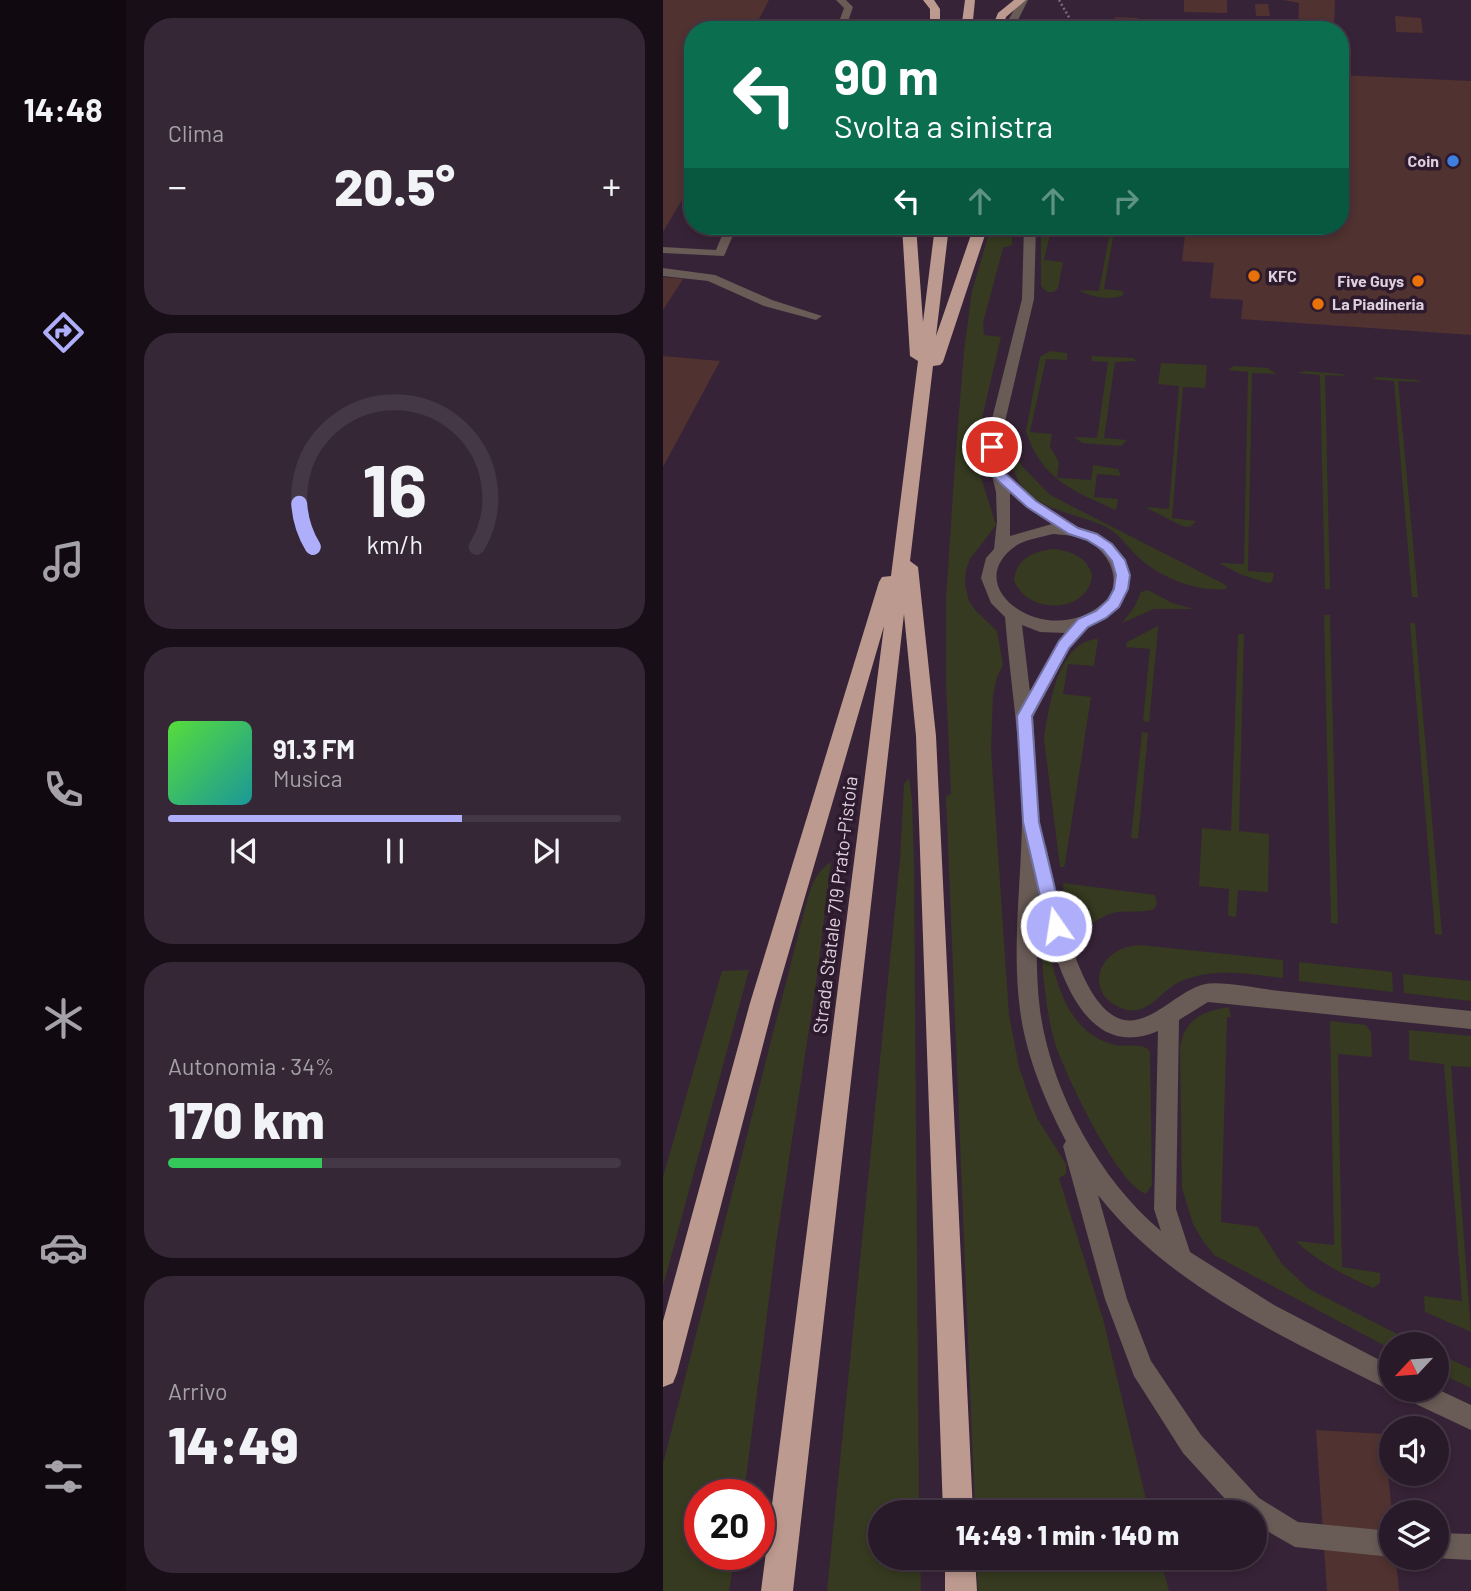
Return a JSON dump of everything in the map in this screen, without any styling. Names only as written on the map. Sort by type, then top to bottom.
[{"type":"highway","points":[[928,0],[935,9],[935,21]]},
{"type":"highway","points":[[967,21],[970,0]]},
{"type":"highway","points":[[998,21],[1006,9],[1023,0]]},
{"type":"highway","points":[[910,235],[921,401]]},
{"type":"highway","name":"Strada Statale 719 Prato-Pistoia","points":[[777,1591],[941,235]]},
{"type":"highway","points":[[921,401],[978,235]]},
{"type":"highway","points":[[663,1373],[762,1003],[905,527]]},
{"type":"highway","points":[[905,527],[926,736],[958,1500]]},
{"type":"highway","points":[[960,1570],[961,1591]]},
{"type":"street","points":[[840,0],[849,7],[844,21]]},
{"type":"street","points":[[1012,21],[1023,0]]},
{"type":"street","points":[[663,250],[720,254],[727,235]]},
{"type":"street","points":[[1025,716],[1064,644],[1083,623],[1101,614],[1114,603],[1121,589],[1123,575],[1118,560],[1107,547],[1092,537],[1073,531],[1031,504],[1000,475],[995,466],[992,447],[1028,299],[1030,235]]},
{"type":"street","points":[[663,272],[711,278],[768,303],[816,316]]},
{"type":"street","points":[[1000,475],[1006,522],[1001,548]]},
{"type":"street","points":[[1073,531],[1033,532],[1016,539],[1001,548],[991,562],[987,576],[989,592],[998,605],[1013,617],[1045,626],[1083,623]]},
{"type":"street","points":[[1013,617],[1025,716],[1031,822],[1026,981],[1032,1024],[1042,1064],[1068,1122],[1087,1157],[1116,1198],[1146,1233],[1243,1302],[1379,1373]]},
{"type":"street","points":[[1031,822],[1056,926],[1087,1002],[1097,1015],[1118,1029],[1139,1028],[1171,1014],[1205,993],[1471,1020]]},
{"type":"street","points":[[1171,1014],[1165,1209],[1181,1259]]},
{"type":"street","points":[[1068,1122],[1108,1274],[1133,1345],[1142,1368],[1192,1444],[1250,1507],[1295,1534],[1379,1543]]},
{"type":"street","points":[[1437,1402],[1471,1418]]},
{"type":"street","points":[[1449,1546],[1471,1547]]},
{"type":"path","points":[[1059,0],[1070,21]]},
{"type":"green space","points":[[988,235],[1012,235],[1012,245],[1003,248],[983,323],[984,335],[1001,337],[975,448],[979,471],[996,525],[970,559],[965,585],[969,601],[997,631],[1003,665],[993,695],[991,749],[1009,1015],[1019,1067],[1037,1118],[1066,1164],[1066,1174],[1059,1178],[1103,1319],[1146,1500],[975,1500],[946,796],[951,794],[946,683],[946,600],[964,351],[972,291]]},
{"type":"green space","points":[[1041,235],[1050,235],[1044,260],[1063,262],[1058,288],[1054,292],[1047,292],[1041,286]]},
{"type":"green space","points":[[1109,235],[1113,235],[1104,289],[1123,291],[1123,295],[1107,298],[1079,290],[1099,291]]},
{"type":"green space","points":[[1050,351],[1067,353],[1067,360],[1046,359],[1030,432],[1052,434],[1050,447],[1059,462],[1057,478],[1040,461],[1026,431],[1040,357]]},
{"type":"green space","points":[[1091,356],[1133,358],[1137,361],[1115,362],[1104,438],[1127,440],[1121,446],[1082,443],[1074,437],[1097,438],[1108,362],[1092,361]]},
{"type":"green space","points":[[1161,363],[1207,365],[1205,388],[1183,387],[1172,518],[1196,521],[1190,527],[1182,526],[1145,507],[1169,509],[1179,386],[1158,384]]},
{"type":"green space","points":[[1234,366],[1268,368],[1276,374],[1252,373],[1248,571],[1274,573],[1272,582],[1268,583],[1242,575],[1219,563],[1244,564],[1248,372],[1228,370]]},
{"type":"green space","points":[[1305,371],[1346,376],[1325,375],[1330,589],[1325,589],[1320,375],[1298,373]]},
{"type":"green space","points":[[1378,377],[1421,382],[1398,381],[1418,597],[1412,597],[1394,381],[1372,379]]},
{"type":"green space","points":[[1007,446],[1012,448],[1022,466],[1050,495],[1224,584],[1226,589],[1202,588],[1178,582],[1146,564],[1106,527],[1040,502],[1026,492],[1019,481],[1006,450]]},
{"type":"green space","points":[[1093,465],[1118,469],[1121,476],[1097,474],[1094,497],[1118,499],[1116,510],[1057,478],[1091,480]]},
{"type":"green space","points":[[1055,549],[1078,556],[1092,574],[1089,587],[1081,597],[1057,606],[1031,600],[1014,580],[1019,566],[1028,557]]},
{"type":"green space","points":[[1148,590],[1172,603],[1193,609],[1154,609],[1122,623],[1135,606],[1141,592]]},
{"type":"green space","points":[[1324,615],[1330,615],[1338,924],[1331,923]]},
{"type":"green space","points":[[1410,623],[1415,623],[1442,935],[1435,934]]},
{"type":"green space","points":[[1158,626],[1149,722],[1143,721],[1150,649],[1126,647],[1127,642]]},
{"type":"green space","points":[[1238,634],[1244,634],[1239,831],[1269,834],[1268,892],[1238,890],[1236,917],[1228,916],[1229,889],[1199,886],[1202,828],[1231,831]]},
{"type":"green space","points":[[1098,639],[1094,666],[1068,664],[1063,694],[1091,697],[1065,864],[1060,867],[1044,739],[1046,726],[1052,694],[1064,663],[1073,651],[1084,643]]},
{"type":"green space","points":[[1142,732],[1148,733],[1138,839],[1131,838]]},
{"type":"green space","points":[[909,778],[914,867],[919,1500],[868,1500],[868,1570],[920,1570],[921,1591],[827,1591],[900,859],[904,784]]},
{"type":"green space","points":[[831,862],[817,977],[776,1244],[746,1479],[684,1479],[684,1570],[732,1570],[729,1591],[663,1591],[663,1464],[805,908],[817,876]]},
{"type":"green space","points":[[1063,883],[1155,895],[1157,904],[1154,909],[1109,914],[1083,929],[1073,931],[1067,922]]},
{"type":"green space","points":[[1140,945],[1283,960],[1283,978],[1232,973],[1206,974],[1173,985],[1139,1010],[1121,1008],[1102,993],[1100,972],[1113,954]]},
{"type":"green space","points":[[1043,948],[1050,952],[1057,981],[1069,1009],[1088,1032],[1115,1045],[1144,1047],[1150,1052],[1152,1185],[1146,1194],[1134,1186],[1107,1150],[1061,1058],[1047,1009],[1041,951]]},
{"type":"green space","points":[[1299,962],[1392,972],[1393,992],[1299,981]]},
{"type":"green space","points":[[749,970],[663,1286],[663,1177],[722,971]]},
{"type":"green space","points":[[1403,974],[1471,981],[1471,1001],[1404,993]]},
{"type":"green space","points":[[1229,1007],[1231,1017],[1227,1017],[1221,1222],[1258,1227],[1282,1264],[1309,1289],[1393,1332],[1379,1332],[1379,1343],[1214,1255],[1193,1224],[1182,1188],[1180,1048],[1190,1024],[1211,1011]]},
{"type":"green space","points":[[1330,1021],[1366,1025],[1371,1032],[1372,1057],[1338,1054],[1342,1267],[1380,1273],[1380,1283],[1373,1288],[1332,1268],[1296,1241],[1334,1245]]},
{"type":"green space","points":[[1409,1030],[1471,1036],[1471,1067],[1451,1066],[1471,1332],[1425,1312],[1424,1296],[1462,1301],[1444,1064],[1409,1060]]},
{"type":"green space","points":[[1449,1359],[1471,1369],[1471,1388],[1449,1378]]},
{"type":"green space","points":[[977,1570],[1163,1570],[1169,1591],[978,1591]]},
{"type":"building","points":[[663,0],[769,0],[758,21],[684,21],[684,196],[663,232]]},
{"type":"building","points":[[1184,0],[1227,0],[1227,13],[1184,12]]},
{"type":"building","points":[[1283,0],[1335,0],[1334,21],[1298,21],[1299,3]]},
{"type":"building","points":[[1255,4],[1268,4],[1270,16],[1256,16]]},
{"type":"building","points":[[1395,16],[1421,18],[1423,33],[1396,32]]},
{"type":"building","points":[[1115,17],[1139,18],[1138,21],[1114,21]]},
{"type":"building","points":[[1349,75],[1471,81],[1471,335],[1241,319],[1243,300],[1210,298],[1214,263],[1182,261],[1185,235],[1349,235]]},
{"type":"building","points":[[663,277],[683,279],[663,310]]},
{"type":"building","points":[[663,356],[720,361],[663,467]]},
{"type":"building","points":[[1316,1430],[1379,1434],[1379,1486],[1389,1486],[1391,1500],[1379,1500],[1379,1570],[1397,1570],[1399,1591],[1327,1591]]},
{"type":"place","name":"Coin","points":[[1453,161]]},
{"type":"place","name":"KFC","points":[[1254,276]]},
{"type":"place","name":"Five Guys","points":[[1418,281]]},
{"type":"place","name":"La Piadineria","points":[[1318,304]]},
{"type":"route","points":[[992,447],[995,466],[1000,475],[1031,504],[1073,531],[1092,537],[1107,547],[1118,560],[1123,575],[1121,589],[1114,603],[1101,614],[1083,623],[1064,644],[1025,716],[1031,822],[1056,926]]}]
